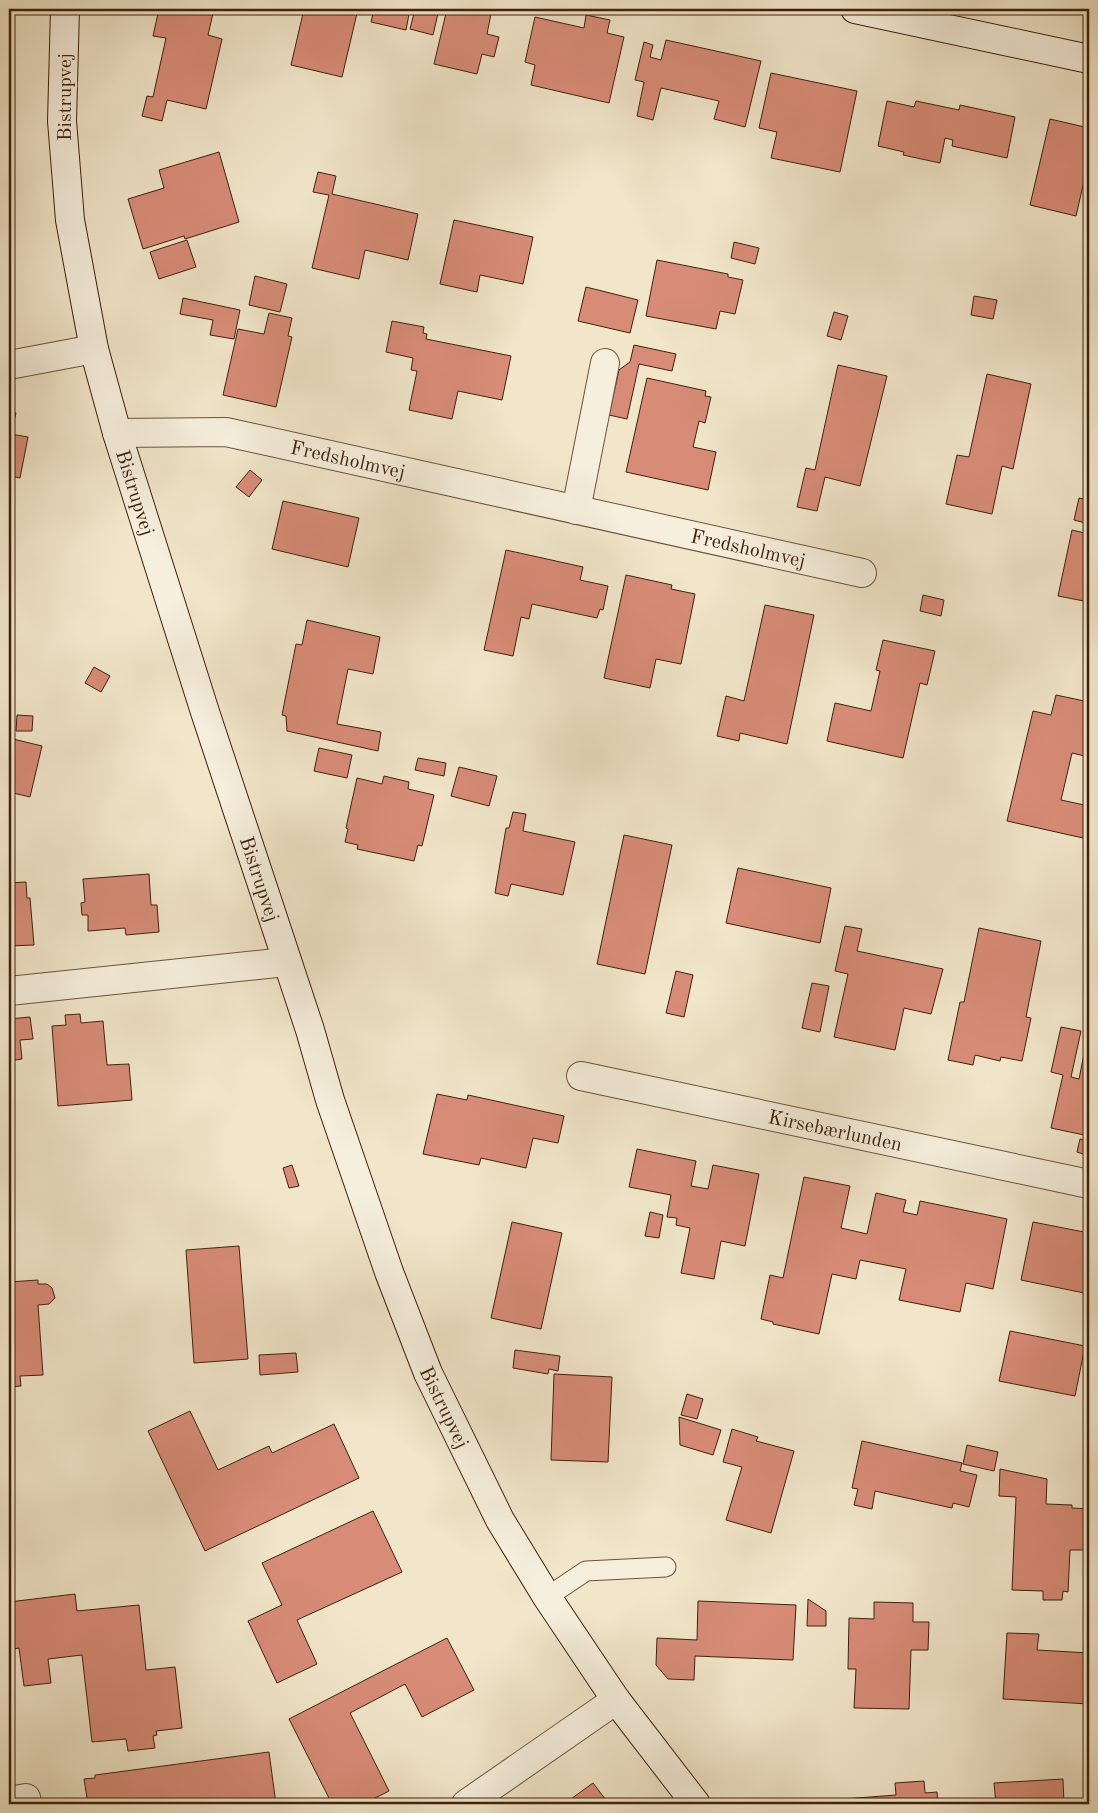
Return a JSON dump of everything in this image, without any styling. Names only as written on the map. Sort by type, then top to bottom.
[{"type":"street","name":"Bistrupvej","points":[[65,9],[62,121],[70,220],[94,349],[117,433],[286,962],[310,1030],[330,1100],[389,1272],[428,1373],[500,1520],[547,1597],[616,1700],[696,1804]]},
{"type":"street","points":[[855,9],[1089,59]]},
{"type":"street","points":[[9,365],[94,349]]},
{"type":"street","points":[[576,510],[605,363]]},
{"type":"street","name":"Fredsholmvej","points":[[117,433],[226,432],[862,573]]},
{"type":"street","points":[[9,991],[286,962]]},
{"type":"street","name":"Kirsebærlunden","points":[[581,1076],[1089,1184]]},
{"type":"street","points":[[466,1804],[616,1700]]},
{"type":"street","points":[[9,1800],[26,1798],[26,1804]]},
{"type":"lane","points":[[547,1597],[586,1571],[666,1567]]},
{"type":"building","points":[[159,9],[214,9],[208,35],[222,39],[206,109],[167,100],[162,121],[142,116],[147,96],[153,97],[166,38],[153,36]]},
{"type":"building","points":[[304,9],[358,9],[342,77],[291,65]]},
{"type":"building","points":[[374,9],[410,9],[406,30],[371,22]]},
{"type":"building","points":[[415,9],[439,9],[433,35],[410,29]]},
{"type":"building","points":[[447,9],[468,9],[491,14],[487,34],[499,37],[494,57],[482,54],[477,74],[434,64]]},
{"type":"building","points":[[586,15],[610,20],[607,33],[624,37],[609,103],[531,85],[535,65],[525,62],[535,17],[584,28]]},
{"type":"building","points":[[666,40],[761,61],[745,127],[714,119],[719,101],[661,88],[653,120],[637,116],[644,82],[635,80],[644,42],[653,45],[650,57],[661,60]]},
{"type":"building","points":[[771,73],[857,91],[840,172],[771,158],[777,132],[759,128]]},
{"type":"building","points":[[887,101],[914,107],[916,101],[959,110],[960,105],[1015,117],[1007,158],[952,146],[953,140],[945,138],[940,163],[903,155],[904,152],[878,146]]},
{"type":"building","points":[[1050,119],[1089,128],[1089,159],[1076,216],[1030,205]]},
{"type":"building","points":[[219,152],[239,222],[185,239],[184,236],[143,249],[128,199],[164,188],[159,170]]},
{"type":"building","points":[[318,172],[336,176],[332,194],[418,214],[408,260],[365,250],[359,279],[312,268],[329,195],[313,192]]},
{"type":"building","points":[[454,220],[533,237],[523,284],[480,275],[477,292],[440,284]]},
{"type":"building","points":[[187,240],[196,267],[159,279],[150,252]]},
{"type":"building","points":[[734,242],[759,248],[755,264],[731,258]]},
{"type":"building","points":[[657,260],[728,274],[728,277],[743,280],[735,314],[720,311],[716,329],[646,316]]},
{"type":"building","points":[[255,276],[287,284],[280,312],[249,305]]},
{"type":"building","points":[[586,287],[638,300],[630,333],[578,321]]},
{"type":"building","points":[[974,296],[997,300],[993,319],[971,315]]},
{"type":"building","points":[[183,298],[240,310],[234,339],[210,335],[213,320],[180,314]]},
{"type":"building","points":[[834,312],[848,316],[841,340],[827,336]]},
{"type":"building","points":[[269,313],[292,318],[288,336],[292,337],[276,407],[223,395],[238,329],[264,334]]},
{"type":"building","points":[[392,321],[424,327],[423,333],[427,334],[426,339],[511,356],[502,400],[458,391],[452,419],[409,410],[417,371],[411,370],[413,358],[386,352]]},
{"type":"building","points":[[634,345],[676,354],[672,371],[639,364],[627,419],[609,415],[619,370],[630,362]]},
{"type":"building","points":[[838,365],[887,376],[860,486],[825,477],[817,511],[797,507],[806,468],[815,470]]},
{"type":"building","points":[[987,374],[1031,384],[1013,469],[1002,466],[992,514],[946,504],[957,455],[969,457]]},
{"type":"building","points":[[647,378],[706,391],[705,396],[711,397],[705,423],[699,421],[693,447],[716,452],[708,490],[626,472]]},
{"type":"building","points":[[9,411],[16,413],[11,434],[28,437],[20,478],[9,476]]},
{"type":"building","points":[[250,470],[262,480],[249,497],[236,487]]},
{"type":"building","points":[[1079,498],[1089,500],[1089,524],[1074,520]]},
{"type":"building","points":[[283,501],[359,518],[348,567],[272,549]]},
{"type":"building","points":[[1072,530],[1089,534],[1089,602],[1058,596]]},
{"type":"building","points":[[506,550],[583,567],[580,580],[608,586],[603,610],[600,609],[597,618],[532,604],[529,619],[521,617],[513,656],[484,650]]},
{"type":"building","points":[[626,575],[672,585],[671,589],[695,594],[681,664],[656,659],[650,688],[604,678]]},
{"type":"building","points":[[923,595],[944,600],[941,616],[920,611]]},
{"type":"building","points":[[765,605],[814,615],[787,744],[740,733],[739,741],[717,736],[726,696],[744,701]]},
{"type":"building","points":[[307,620],[380,637],[373,674],[348,669],[337,724],[381,732],[378,751],[287,731],[286,716],[282,715],[296,644],[302,645]]},
{"type":"building","points":[[883,640],[935,651],[927,685],[920,683],[903,758],[827,741],[835,703],[871,711],[880,671],[876,670]]},
{"type":"building","points":[[94,667],[110,676],[101,692],[85,683]]},
{"type":"building","points":[[1056,695],[1089,702],[1089,757],[1072,753],[1061,800],[1089,806],[1083,838],[1007,821],[1033,711],[1051,715]]},
{"type":"building","points":[[17,715],[33,716],[32,731],[16,731]]},
{"type":"building","points":[[9,738],[42,746],[30,797],[9,792]]},
{"type":"building","points":[[319,748],[352,755],[347,778],[314,771]]},
{"type":"building","points":[[418,758],[446,763],[444,776],[415,770]]},
{"type":"building","points":[[459,767],[497,776],[489,806],[451,796]]},
{"type":"building","points":[[384,776],[409,782],[408,789],[434,795],[422,846],[418,845],[414,861],[357,849],[358,845],[345,842],[348,829],[346,828],[357,778],[382,784]]},
{"type":"building","points":[[513,812],[526,814],[523,831],[575,842],[563,895],[511,884],[508,896],[495,893],[506,828],[509,828]]},
{"type":"building","points":[[624,835],[672,845],[645,974],[597,964]]},
{"type":"building","points":[[738,868],[831,888],[820,943],[726,923]]},
{"type":"building","points":[[149,874],[151,905],[157,905],[159,932],[126,935],[125,928],[88,931],[88,915],[82,915],[81,903],[85,902],[83,879]]},
{"type":"building","points":[[26,882],[27,898],[30,898],[34,945],[9,946],[9,883]]},
{"type":"building","points":[[845,926],[862,929],[857,951],[943,969],[931,1014],[904,1008],[895,1050],[834,1037],[848,974],[835,971]]},
{"type":"building","points":[[979,928],[1041,941],[1026,1017],[1031,1018],[1022,1061],[1001,1057],[1000,1061],[975,1055],[973,1065],[948,1060],[960,1002],[964,1002]]},
{"type":"building","points":[[676,971],[693,975],[684,1017],[666,1013]]},
{"type":"building","points":[[812,983],[829,986],[820,1032],[802,1028]]},
{"type":"building","points":[[80,1014],[81,1023],[103,1021],[107,1065],[129,1064],[132,1100],[58,1106],[52,1026],[66,1025],[65,1015]]},
{"type":"building","points":[[30,1017],[33,1039],[20,1040],[22,1059],[9,1061],[9,1019]]},
{"type":"building","points":[[1061,1027],[1081,1031],[1071,1077],[1079,1079],[1086,1044],[1089,1045],[1089,1136],[1051,1128],[1063,1075],[1051,1072]]},
{"type":"building","points":[[437,1094],[467,1100],[468,1095],[564,1116],[558,1143],[533,1138],[526,1168],[481,1158],[479,1165],[423,1154]]},
{"type":"building","points":[[1080,1139],[1089,1141],[1089,1156],[1077,1152]]},
{"type":"building","points":[[637,1149],[696,1161],[691,1186],[708,1189],[713,1165],[759,1174],[745,1246],[721,1241],[714,1279],[681,1273],[690,1228],[676,1225],[677,1218],[667,1217],[671,1195],[629,1187]]},
{"type":"building","points":[[292,1165],[299,1186],[289,1188],[283,1168]]},
{"type":"building","points":[[804,1177],[850,1186],[841,1228],[867,1234],[876,1193],[906,1200],[903,1212],[917,1215],[920,1201],[1007,1219],[993,1289],[966,1283],[960,1312],[899,1300],[906,1269],[860,1260],[856,1279],[832,1274],[819,1334],[773,1324],[773,1322],[761,1319],[770,1275],[783,1278]]},
{"type":"building","points":[[650,1212],[663,1215],[659,1238],[645,1236]]},
{"type":"building","points":[[512,1222],[562,1233],[541,1329],[491,1318]]},
{"type":"building","points":[[1033,1222],[1089,1233],[1089,1294],[1021,1280]]},
{"type":"building","points":[[239,1246],[248,1359],[194,1363],[186,1250]]},
{"type":"building","points":[[38,1280],[38,1284],[47,1284],[52,1288],[55,1298],[49,1304],[38,1305],[43,1375],[20,1376],[21,1386],[9,1387],[9,1282]]},
{"type":"building","points":[[1010,1331],[1085,1346],[1075,1396],[999,1381]]},
{"type":"building","points":[[515,1350],[560,1356],[558,1371],[549,1369],[548,1374],[513,1368]]},
{"type":"building","points":[[296,1353],[298,1372],[260,1375],[259,1355]]},
{"type":"building","points":[[554,1374],[612,1377],[608,1462],[551,1460]]},
{"type":"building","points":[[687,1394],[703,1399],[697,1419],[681,1415]]},
{"type":"building","points":[[190,1411],[218,1470],[269,1446],[272,1453],[334,1424],[359,1478],[205,1551],[148,1431]]},
{"type":"building","points":[[679,1417],[721,1430],[713,1455],[680,1445]]},
{"type":"building","points":[[732,1429],[758,1437],[756,1441],[794,1451],[771,1533],[726,1520],[742,1467],[723,1462]]},
{"type":"building","points":[[862,1441],[962,1463],[960,1471],[977,1475],[969,1507],[953,1503],[952,1508],[875,1491],[872,1509],[854,1505],[858,1489],[852,1488]]},
{"type":"building","points":[[967,1445],[998,1452],[994,1471],[963,1464]]},
{"type":"building","points":[[1000,1469],[1047,1479],[1046,1504],[1072,1505],[1072,1508],[1089,1509],[1089,1550],[1070,1550],[1068,1592],[1063,1591],[1062,1600],[1043,1600],[1043,1591],[1012,1590],[1016,1497],[999,1496]]},
{"type":"building","points":[[373,1511],[402,1572],[297,1620],[317,1664],[277,1683],[248,1621],[282,1605],[262,1563]]},
{"type":"building","points":[[75,1594],[77,1611],[139,1605],[146,1670],[175,1667],[182,1728],[156,1731],[157,1735],[153,1736],[155,1748],[128,1751],[126,1739],[92,1742],[82,1655],[48,1659],[51,1683],[24,1686],[19,1648],[9,1650],[9,1602]]},
{"type":"building","points":[[808,1599],[826,1611],[826,1626],[807,1626]]},
{"type":"building","points":[[698,1601],[796,1605],[793,1660],[695,1656],[694,1680],[668,1679],[656,1665],[657,1638],[697,1640]]},
{"type":"building","points":[[874,1602],[913,1603],[913,1622],[929,1622],[928,1650],[911,1650],[909,1709],[854,1708],[856,1669],[848,1669],[849,1618],[874,1619]]},
{"type":"building","points":[[1007,1633],[1039,1634],[1037,1650],[1089,1653],[1089,1704],[1003,1699]]},
{"type":"building","points":[[447,1638],[474,1690],[422,1717],[405,1684],[350,1713],[389,1791],[363,1804],[332,1804],[289,1719]]},
{"type":"building","points":[[269,1752],[276,1804],[88,1804],[84,1779],[95,1778],[95,1775]]},
{"type":"building","points":[[1063,1779],[1064,1804],[996,1804],[994,1783]]},
{"type":"building","points":[[924,1781],[925,1793],[937,1792],[938,1804],[831,1804],[831,1800],[896,1795],[895,1783]]},
{"type":"building","points":[[593,1783],[609,1804],[564,1804]]}]
